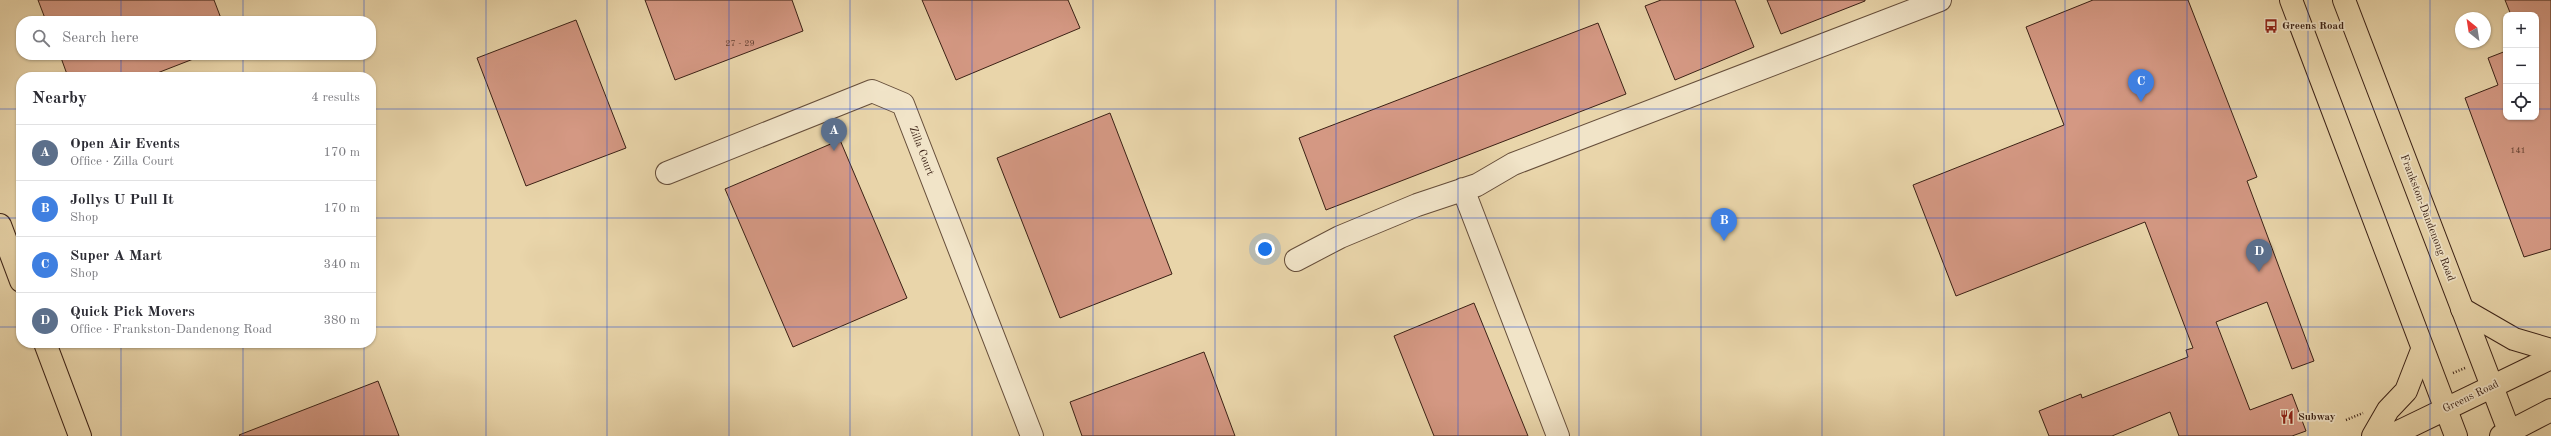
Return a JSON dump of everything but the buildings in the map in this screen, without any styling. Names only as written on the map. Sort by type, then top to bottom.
[{"type":"main road","points":[[2291,0],[2422,350],[2456,436]]},
{"type":"main road","name":"Frankston-Dandenong Road","points":[[2344,0],[2492,387],[2507,435]]},
{"type":"main road","points":[[0,225],[16,268]]},
{"type":"main road","points":[[2462,309],[2514,339],[2551,350]]},
{"type":"main road","points":[[46,348],[80,436]]},
{"type":"main road","points":[[2373,436],[2388,410],[2406,391],[2422,350]]},
{"type":"main road","name":"Greens Road","points":[[2390,436],[2551,358]]},
{"type":"main road","points":[[2507,435],[2551,410]]},
{"type":"street","points":[[1296,260],[1375,222],[1417,204],[1477,185],[1514,164],[1940,0]]},
{"type":"street","name":"Zilla Court","points":[[667,173],[872,91],[903,104],[1032,436]]},
{"type":"street","points":[[1463,189],[1558,436]]},
{"type":"place","name":"Greens Road","points":[[2271,26]]},
{"type":"place","name":"Super A Mart","points":[[2141,102]]},
{"type":"place","name":"Open Air Events","points":[[834,151]]},
{"type":"place","name":"Jollys U Pull It","points":[[1724,241]]},
{"type":"place","name":"Quick Pick Movers","points":[[2259,272]]},
{"type":"place","name":"Subway","points":[[2287,417]]}]
